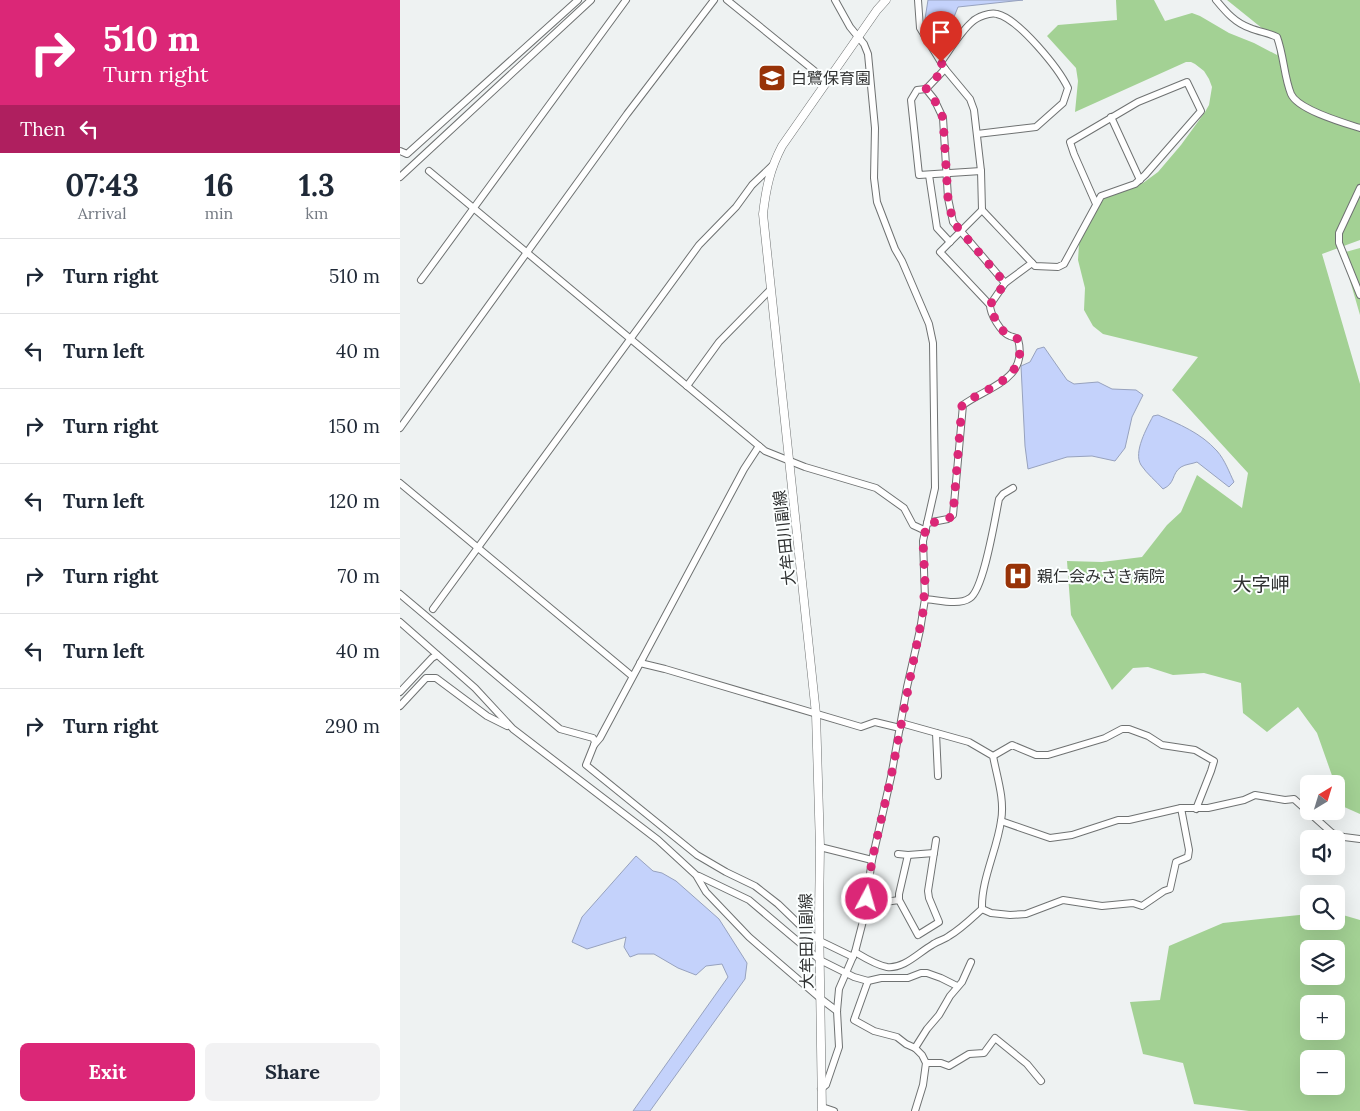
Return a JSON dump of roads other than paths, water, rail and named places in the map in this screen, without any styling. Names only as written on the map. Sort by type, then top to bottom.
[{"type":"main road","name":"大牟田川副線","points":[[822,1109],[820,846],[816,714],[763,214],[766,188],[773,164],[795,127],[886,0]]},
{"type":"street","points":[[400,151],[407,154],[578,0]]},
{"type":"street","points":[[400,177],[591,0]]},
{"type":"street","points":[[421,280],[626,0]]},
{"type":"street","points":[[400,428],[627,114],[714,0]]},
{"type":"street","points":[[727,0],[827,81]]},
{"type":"street","points":[[821,1089],[830,1078],[839,1047],[837,1011],[839,989],[854,954],[920,630],[925,599],[923,555],[927,524],[935,488],[935,362],[932,334],[877,202],[874,178],[875,128],[868,54],[864,44],[850,27],[835,0]]},
{"type":"street","points":[[918,0],[920,28],[944,69],[970,99],[974,110],[982,170],[982,210],[1035,266],[1058,267],[1064,264],[1101,196],[1136,184],[1201,111],[1187,82],[1138,102],[1070,142],[1096,204]]},
{"type":"street","points":[[1216,0],[1228,15],[1239,22],[1277,38],[1291,93],[1298,103],[1337,122],[1360,128]]},
{"type":"street","points":[[941,62],[972,22],[983,16],[996,13],[1005,17],[1022,30],[1044,53],[1065,82],[1068,88],[1063,103],[1036,127],[977,134]]},
{"type":"street","points":[[944,69],[926,89],[918,90],[911,100],[919,175],[982,170]]},
{"type":"street","points":[[926,89],[934,99],[943,118],[948,198],[953,222],[1005,283]]},
{"type":"street","points":[[1111,117],[1140,180]]},
{"type":"street","points":[[433,609],[699,245],[736,207],[752,185],[773,164]]},
{"type":"street","points":[[429,171],[765,451],[789,462],[876,488],[904,508],[913,525],[926,531]]},
{"type":"street","points":[[929,175],[938,228],[950,242]]},
{"type":"street","points":[[1360,188],[1339,233],[1339,243],[1360,295]]},
{"type":"street","points":[[927,524],[948,519],[953,515],[962,405],[1004,381],[1015,369],[1018,360],[1020,346],[1018,339],[1002,330],[990,310],[990,305],[940,252],[982,210]]},
{"type":"street","points":[[990,305],[1005,283],[1032,264]]},
{"type":"street","points":[[687,386],[719,342],[770,290]]},
{"type":"street","points":[[640,663],[665,668],[861,727],[875,722],[936,733],[969,742],[993,756],[1002,808],[1001,821],[986,882],[982,909],[949,937],[933,944],[908,962],[888,967],[878,964],[820,942],[755,886],[726,872],[698,855],[586,765],[594,745],[600,738],[632,676],[744,470],[759,446]]},
{"type":"street","points":[[400,483],[632,676]]},
{"type":"street","points":[[925,599],[960,602],[971,598],[979,586],[999,499],[1003,494],[1014,488]]},
{"type":"street","points":[[400,594],[560,730],[593,738],[594,745]]},
{"type":"street","points":[[400,622],[475,688],[513,730]]},
{"type":"street","points":[[400,692],[432,658],[437,656]]},
{"type":"street","points":[[400,706],[426,678],[436,678],[486,716],[513,730],[658,840],[696,875],[749,900],[820,958],[854,977],[868,981],[881,978],[908,978],[921,973],[927,973],[957,986]]},
{"type":"street","points":[[993,756],[1012,745],[1036,755],[1048,755],[1105,738],[1122,729],[1129,729],[1148,736],[1162,745],[1195,750],[1214,761],[1196,809]]},
{"type":"street","points":[[936,733],[938,776]]},
{"type":"street","points":[[1001,821],[1014,824],[1042,837],[1055,838],[1072,835],[1118,820],[1129,820],[1182,808],[1208,808],[1244,800],[1255,795],[1285,800],[1294,799],[1332,833],[1360,839]]},
{"type":"street","points":[[982,909],[991,913],[1026,914],[1063,900],[1102,906],[1133,903],[1142,906],[1170,888],[1176,862],[1188,857],[1189,850],[1182,808]]},
{"type":"street","points":[[908,855],[899,900],[918,935],[939,922],[928,891],[936,840]]},
{"type":"street","points":[[820,846],[872,860]]},
{"type":"street","points":[[898,854],[934,853]]},
{"type":"street","points":[[696,875],[706,892],[744,932],[821,1000],[837,1011]]},
{"type":"street","points":[[867,896],[886,902],[899,900]]},
{"type":"street","points":[[915,1048],[957,986],[962,982],[971,962]]},
{"type":"street","points":[[868,981],[854,1020],[874,1031],[897,1036],[906,1044],[915,1048],[926,1063],[923,1085],[915,1111]]},
{"type":"street","points":[[926,1063],[941,1063],[949,1066],[969,1054],[984,1053],[995,1038],[1027,1064],[1041,1081]]},
{"type":"street","points":[[822,1109],[834,1111]]},
{"type":"water","points":[[928,0],[1023,0],[958,7],[941,49],[925,19]]},
{"type":"water","points":[[1044,347],[1067,380],[1074,384],[1098,382],[1112,389],[1136,390],[1143,395],[1132,417],[1125,448],[1115,461],[1092,456],[1067,457],[1028,469],[1021,366],[1030,362],[1037,349]]},
{"type":"water","points":[[1158,415],[1189,430],[1211,445],[1227,466],[1234,482],[1229,487],[1197,462],[1181,467],[1170,484],[1163,489],[1143,468],[1139,460],[1144,433],[1153,416]]},
{"type":"water","points":[[636,856],[653,871],[662,873],[676,881],[719,919],[747,963],[745,979],[650,1111],[633,1111],[728,977],[722,964],[706,966],[696,975],[678,968],[654,954],[638,954],[630,957],[624,947],[626,937],[587,949],[572,942],[582,917]]},
{"type":"place","name":"白鷺保育園","points":[[772,78]]},
{"type":"place","name":"親仁会みさき病院","points":[[1018,576]]},
{"type":"district","name":"大字岬","points":[[1261,584]]}]
